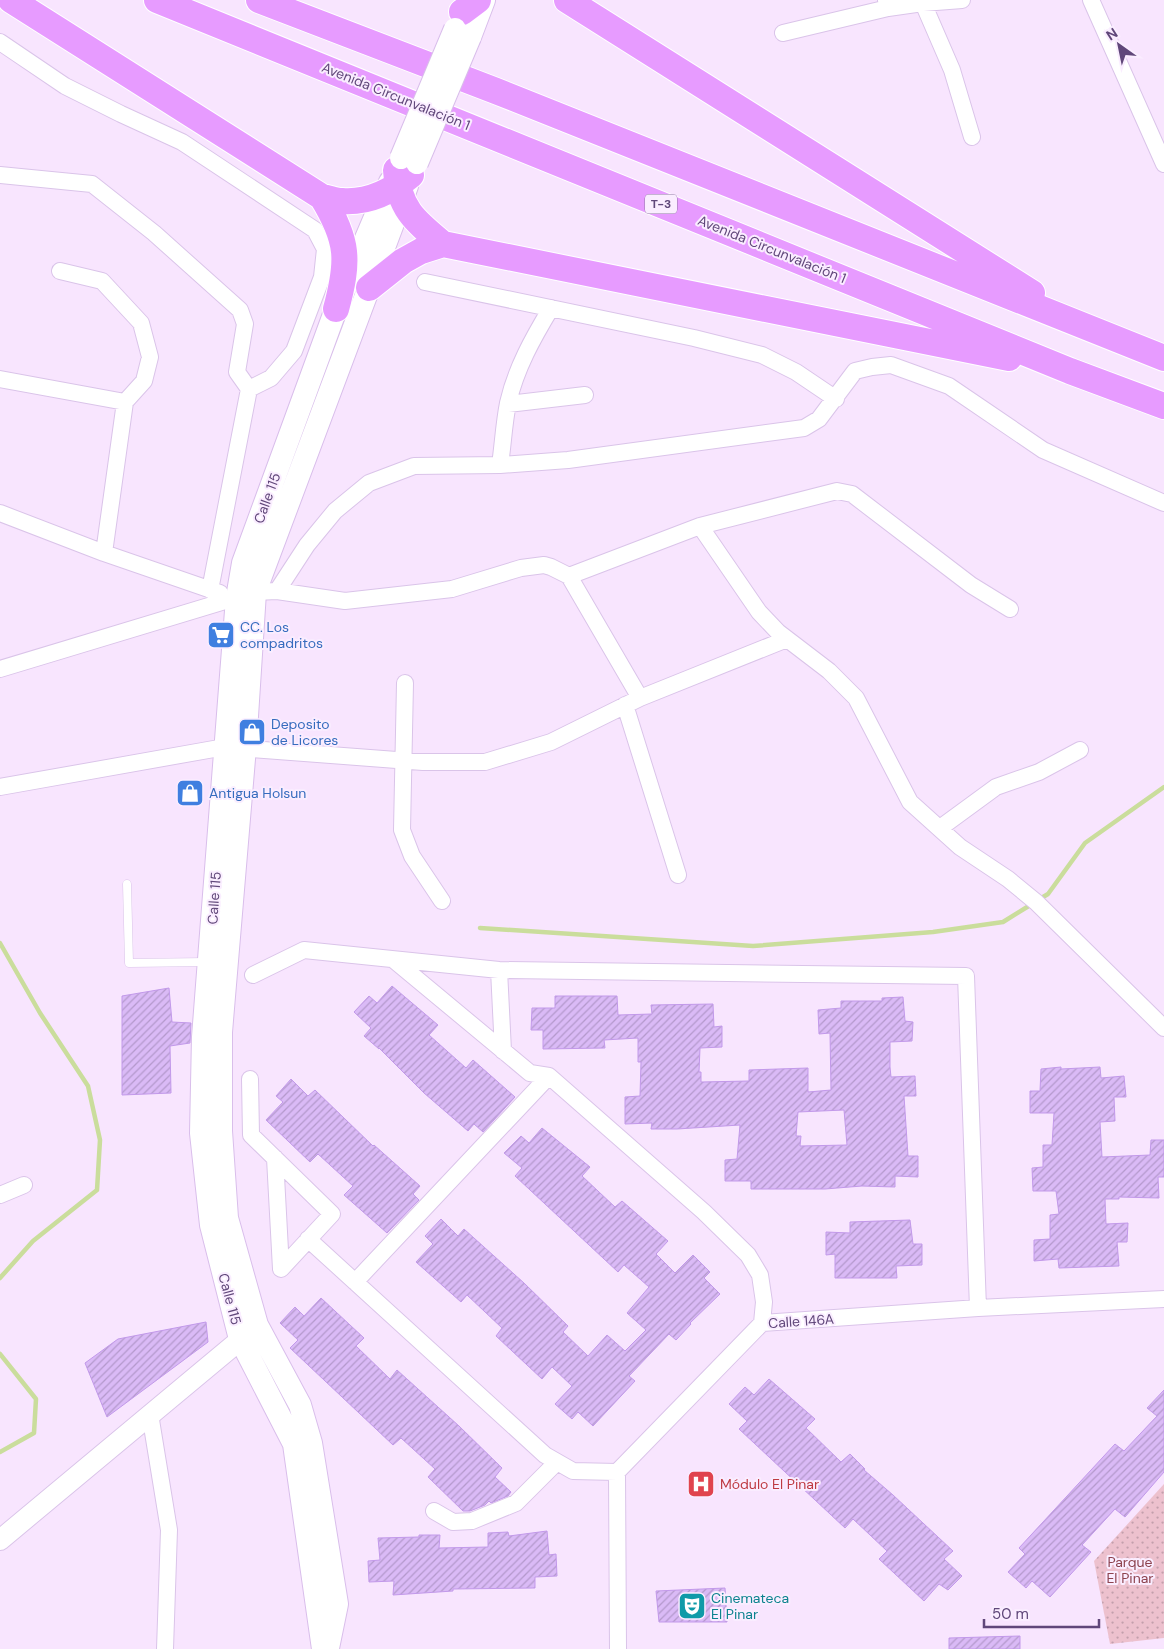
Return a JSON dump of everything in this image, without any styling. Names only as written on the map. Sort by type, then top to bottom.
[{"type":"main road","points":[[11,0],[322,197],[342,202],[373,198],[402,178],[471,11]]},
{"type":"main road","name":"Avenida Circunvalación 1","points":[[158,0],[1070,371],[1164,406]]},
{"type":"main road","points":[[259,0],[496,91],[1164,358]]},
{"type":"main road","points":[[567,0],[1087,328]]},
{"type":"main road","points":[[402,178],[420,225],[443,244],[1070,371]]},
{"type":"main road","name":"Calle 115","points":[[246,595],[369,288],[402,178]]},
{"type":"main road","name":"Calle 115","points":[[328,1649],[337,1604],[311,1443],[300,1405],[249,1332],[227,1218],[221,1131],[221,1032],[235,747],[246,595],[243,563],[336,309],[402,178]]},
{"type":"main road","points":[[322,197],[335,217],[342,236],[345,253],[344,279],[336,309]]},
{"type":"main road","points":[[369,288],[403,261],[421,251],[443,244]]},
{"type":"main road","name":"Calle 115","points":[[235,747],[209,962],[203,1037],[201,1133],[210,1225],[249,1332],[294,1444],[323,1649]]},
{"type":"street","points":[[783,33],[887,4],[962,0]]},
{"type":"street","points":[[1091,0],[1164,164]]},
{"type":"street","points":[[924,3],[952,70],[972,137]]},
{"type":"street","points":[[0,42],[64,86],[182,142],[315,230],[325,249],[322,278],[294,351],[271,378],[249,390]]},
{"type":"street","points":[[0,175],[92,184],[154,233],[240,310],[245,324],[237,372],[249,390],[210,590]]},
{"type":"street","points":[[60,271],[102,281],[141,323],[150,357],[144,381],[125,402],[104,552]]},
{"type":"street","points":[[425,282],[694,338],[762,355],[796,372],[836,398]]},
{"type":"street","points":[[500,464],[508,404],[514,382],[527,349],[551,308]]},
{"type":"street","points":[[277,591],[307,545],[330,518],[369,483],[414,466],[568,460],[804,428],[820,419],[855,371],[890,365],[949,386],[1044,450],[1164,503]]},
{"type":"street","points":[[0,379],[125,402]]},
{"type":"street","points":[[508,404],[585,395]]},
{"type":"street","points":[[568,576],[700,526],[837,491],[852,494],[971,585],[1010,609]]},
{"type":"street","points":[[0,513],[210,590],[246,595]]},
{"type":"street","points":[[700,526],[759,612],[787,639],[829,672],[856,698],[910,802],[960,847],[1008,878],[1036,902],[1164,1028]]},
{"type":"street","points":[[0,669],[246,595],[277,591],[345,601],[452,589],[521,568],[544,565],[568,576],[633,702],[678,875]]},
{"type":"street","points":[[0,788],[235,747],[403,760],[485,762],[551,742],[633,702],[787,639]]},
{"type":"street","points":[[405,684],[402,830],[412,856],[442,901]]},
{"type":"street","points":[[940,828],[996,787],[1039,772],[1080,750]]},
{"type":"street","points":[[253,975],[304,950],[499,970],[966,976],[978,1308]]},
{"type":"street","points":[[394,960],[530,1073],[549,1076],[704,1212],[748,1256],[760,1275],[764,1302],[762,1323]]},
{"type":"street","points":[[499,970],[503,1051]]},
{"type":"street","points":[[355,1282],[549,1076]]},
{"type":"street","points":[[250,1079],[251,1135],[275,1158],[332,1214],[281,1269],[275,1158]]},
{"type":"street","points":[[0,1195],[24,1185]]},
{"type":"street","points":[[308,1239],[545,1456],[573,1471],[618,1472],[618,1649]]},
{"type":"street","name":"Calle 146A","points":[[618,1472],[762,1323],[1162,1297]]},
{"type":"street","points":[[0,1540],[249,1332]]},
{"type":"street","points":[[150,1414],[169,1530],[165,1649]]},
{"type":"street","points":[[434,1511],[453,1522],[472,1522],[516,1503],[557,1462]]},
{"type":"lane","points":[[127,884],[129,963],[209,962]]},
{"type":"green space","name":"Parque El Pinar","points":[[1164,1484],[1164,1638],[1110,1644],[1094,1561]]},
{"type":"building","points":[[392,986],[438,1025],[429,1035],[466,1068],[473,1060],[515,1097],[483,1132],[474,1124],[468,1131],[424,1093],[379,1048],[364,1036],[371,1028],[354,1012],[369,996],[377,1003]]},
{"type":"building","points":[[169,988],[172,1022],[191,1023],[190,1043],[170,1046],[171,1093],[122,1095],[122,996]]},
{"type":"building","points":[[555,996],[617,996],[618,1015],[652,1014],[651,1005],[713,1004],[714,1027],[722,1026],[722,1047],[700,1048],[699,1072],[701,1072],[701,1082],[749,1081],[749,1070],[808,1068],[808,1092],[831,1090],[830,1033],[819,1034],[818,1010],[841,1008],[841,1001],[882,1001],[882,998],[903,997],[905,1021],[913,1022],[912,1041],[890,1042],[890,1067],[891,1077],[915,1076],[916,1096],[904,1096],[908,1156],[918,1156],[918,1177],[895,1176],[895,1187],[862,1186],[825,1189],[751,1189],[751,1181],[725,1181],[725,1160],[737,1159],[740,1125],[651,1129],[652,1123],[625,1124],[625,1097],[640,1096],[641,1062],[638,1062],[638,1038],[604,1040],[605,1048],[543,1049],[543,1030],[531,1030],[532,1008],[555,1008]],"holes":[[[844,1110],[847,1145],[800,1146],[801,1136],[796,1136],[798,1112]]]},
{"type":"building","points":[[1061,1067],[1061,1069],[1100,1067],[1101,1078],[1124,1076],[1126,1097],[1114,1097],[1115,1121],[1100,1122],[1102,1157],[1150,1155],[1151,1140],[1164,1140],[1164,1177],[1158,1177],[1159,1198],[1119,1197],[1119,1199],[1105,1199],[1106,1224],[1128,1223],[1127,1242],[1117,1242],[1119,1266],[1059,1268],[1058,1259],[1034,1261],[1034,1240],[1050,1239],[1050,1215],[1059,1214],[1056,1191],[1033,1191],[1032,1168],[1043,1167],[1043,1145],[1052,1145],[1054,1113],[1030,1113],[1030,1091],[1040,1091],[1041,1069]]},
{"type":"building","points":[[291,1079],[308,1096],[315,1090],[373,1146],[420,1186],[413,1194],[419,1200],[387,1233],[344,1195],[353,1186],[318,1154],[310,1162],[266,1120],[283,1102],[276,1096]]},
{"type":"building","points":[[542,1128],[590,1167],[582,1176],[615,1207],[622,1201],[668,1241],[656,1254],[675,1273],[693,1255],[710,1272],[704,1278],[720,1294],[690,1323],[676,1340],[669,1334],[629,1376],[635,1381],[593,1426],[578,1412],[572,1419],[555,1404],[572,1386],[552,1367],[542,1379],[496,1336],[502,1328],[467,1295],[461,1302],[416,1262],[433,1244],[425,1236],[441,1219],[458,1236],[464,1229],[524,1283],[568,1326],[563,1332],[588,1356],[607,1335],[625,1351],[646,1330],[627,1313],[649,1287],[624,1265],[618,1272],[515,1176],[522,1168],[504,1153],[521,1136],[529,1143]]},
{"type":"building","points":[[910,1220],[913,1244],[922,1244],[922,1265],[896,1266],[897,1278],[835,1278],[835,1254],[826,1255],[826,1232],[850,1233],[850,1222]]},
{"type":"building","points":[[321,1298],[364,1338],[356,1346],[390,1379],[397,1370],[502,1468],[495,1477],[511,1492],[508,1496],[491,1503],[489,1501],[485,1505],[470,1511],[463,1511],[428,1477],[435,1469],[401,1438],[393,1445],[290,1348],[298,1340],[280,1323],[295,1307],[304,1316]]},
{"type":"building","points":[[206,1322],[208,1342],[107,1417],[85,1363],[118,1339]]},
{"type":"building","points":[[769,1379],[815,1419],[806,1428],[841,1462],[850,1454],[864,1470],[953,1551],[944,1559],[962,1576],[948,1590],[939,1584],[924,1601],[879,1559],[887,1551],[853,1519],[845,1528],[739,1429],[747,1421],[729,1404],[745,1387],[754,1395]]},
{"type":"building","points":[[1164,1390],[1164,1472],[1125,1517],[1115,1509],[1082,1545],[1091,1552],[1050,1597],[1032,1581],[1026,1588],[1008,1572],[1025,1554],[1019,1548],[1115,1444],[1124,1451],[1157,1416],[1147,1408]]},
{"type":"building","points":[[547,1531],[549,1555],[556,1554],[557,1576],[535,1577],[535,1588],[453,1589],[453,1591],[393,1595],[394,1581],[369,1582],[368,1561],[380,1560],[378,1538],[440,1535],[439,1548],[488,1547],[488,1533],[508,1532],[509,1536]]},
{"type":"building","name":"Cinemateca El Pinar","points":[[725,1588],[727,1622],[659,1622],[656,1591]]},
{"type":"building","points":[[1020,1636],[1020,1649],[949,1649],[949,1638]]},
{"type":"waterway","points":[[1038,900],[1048,894],[1085,843],[1164,787]]},
{"type":"waterway","points":[[480,928],[753,946],[933,932],[1003,922],[1032,904]]},
{"type":"waterway","points":[[0,943],[40,1013],[88,1086],[100,1140],[97,1190],[33,1241],[0,1278]]},
{"type":"waterway","points":[[0,1354],[36,1399],[34,1433],[0,1452]]},
{"type":"place","name":"CC. Los compadritos","points":[[221,635]]},
{"type":"place","name":"Deposito de Licores","points":[[252,732]]},
{"type":"place","name":"Antigua Holsun","points":[[190,793]]},
{"type":"place","name":"Módulo El Pinar","points":[[701,1484]]},
{"type":"place","name":"Cinemateca El Pinar","points":[[692,1606]]}]
